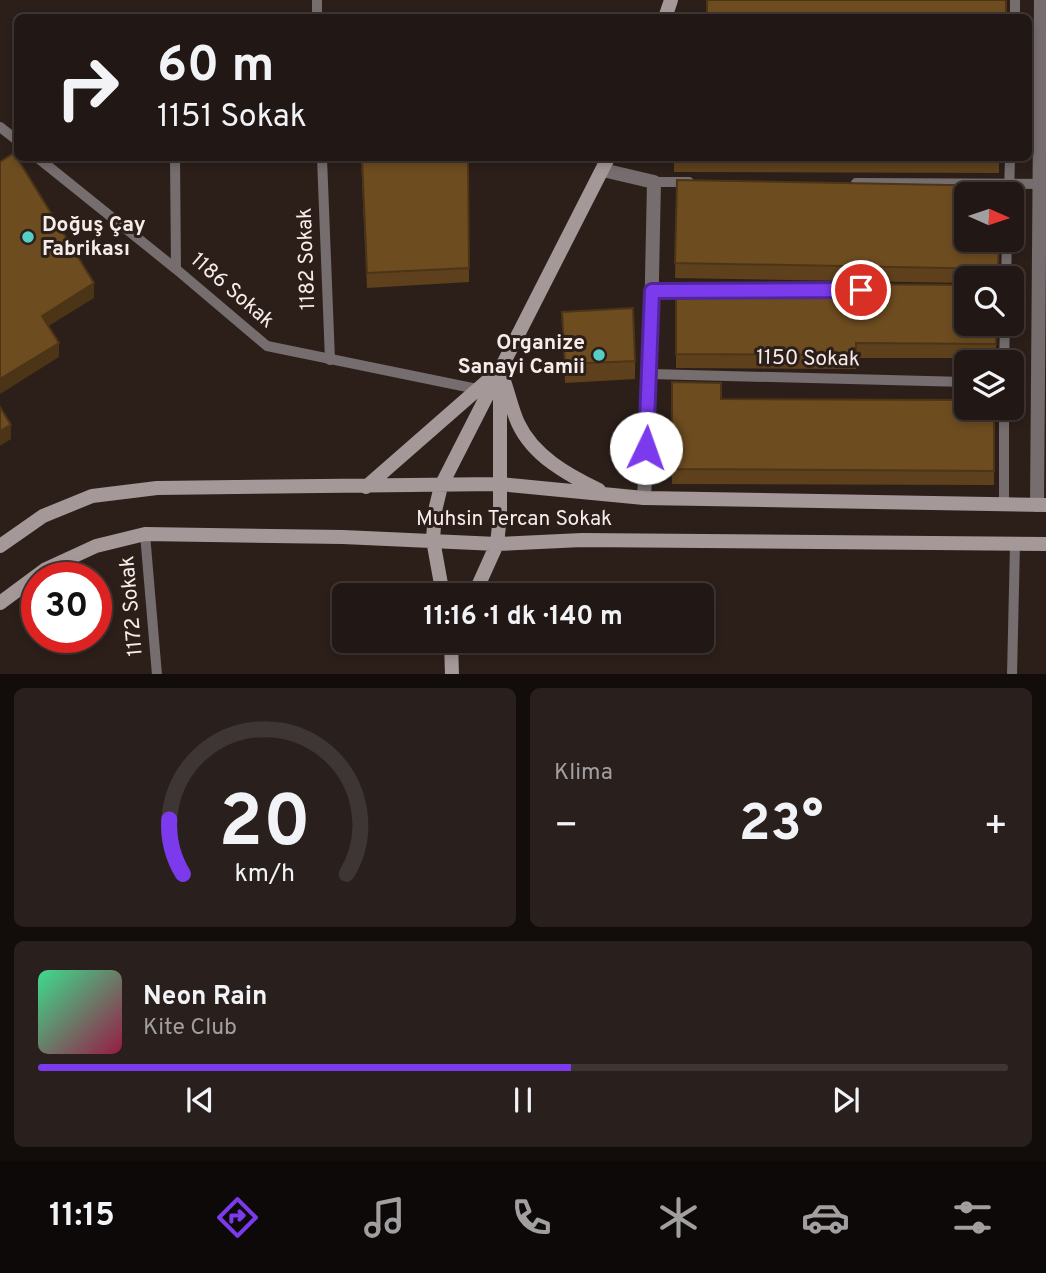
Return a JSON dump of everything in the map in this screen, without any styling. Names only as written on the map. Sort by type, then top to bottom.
[{"type":"street","points":[[1041,0],[1038,59],[1042,184],[1042,505]]},
{"type":"street","points":[[441,583],[433,540],[435,511],[441,486],[605,164],[654,182],[644,498]]},
{"type":"street","points":[[366,487],[500,370]]},
{"type":"street","points":[[479,583],[497,544],[500,516],[500,370]]},
{"type":"street","points":[[500,370],[518,424],[533,446],[553,464],[607,494]]},
{"type":"street","name":"Muhsin Tercan Sokak","points":[[0,547],[43,516],[92,496],[158,488],[499,484],[644,498],[1042,505]]},
{"type":"street","name":"Muhsin Tercan Sokak","points":[[0,603],[46,569],[71,557],[96,546],[145,534],[433,540],[497,544],[582,540],[1046,544]]},
{"type":"street","points":[[452,653],[452,674]]},
{"type":"lane","points":[[0,127],[14,138]]},
{"type":"lane","name":"1186 Sokak","points":[[42,161],[267,346],[477,389]]},
{"type":"lane","points":[[175,161],[176,269]]},
{"type":"lane","name":"1182 Sokak","points":[[322,161],[330,360]]},
{"type":"lane","points":[[1009,182],[1010,161]]},
{"type":"lane","points":[[654,182],[695,182]]},
{"type":"lane","points":[[845,183],[954,187]]},
{"type":"lane","points":[[1024,187],[1042,184]]},
{"type":"lane","points":[[652,291],[707,290]]},
{"type":"lane","name":"1150 Sokak","points":[[650,374],[954,382]]},
{"type":"lane","points":[[1004,420],[1004,505]]},
{"type":"lane","name":"1172 Sokak","points":[[145,534],[157,674]]},
{"type":"lane","points":[[1012,674],[1015,544]]},
{"type":"building","points":[[707,0],[1006,0],[1006,14],[707,14]]},
{"type":"building","name":"Doğuş Çay Fabrikası","points":[[14,153],[14,161],[19,161],[94,283],[42,316],[59,343],[0,379],[0,162]]},
{"type":"building","points":[[362,161],[468,161],[469,268],[367,273]]},
{"type":"building","points":[[677,180],[954,185],[954,252],[999,252],[998,266],[954,266],[954,268],[675,263]]},
{"type":"building","points":[[676,283],[954,285],[954,336],[996,336],[996,344],[856,343],[856,355],[676,354]]},
{"type":"building","name":"Organize Sanayi Camii","points":[[633,308],[635,361],[565,364],[562,312]]},
{"type":"building","points":[[672,382],[721,383],[721,399],[954,400],[954,420],[994,420],[994,471],[672,469]]},
{"type":"building","points":[[0,407],[11,425],[0,431]]},
{"type":"place","name":"Doğuş Çay Fabrikası","points":[[28,237]]},
{"type":"place","name":"Organize Sanayi Camii","points":[[599,355]]},
{"type":"route","points":[[646,448],[652,291],[861,290]]}]
